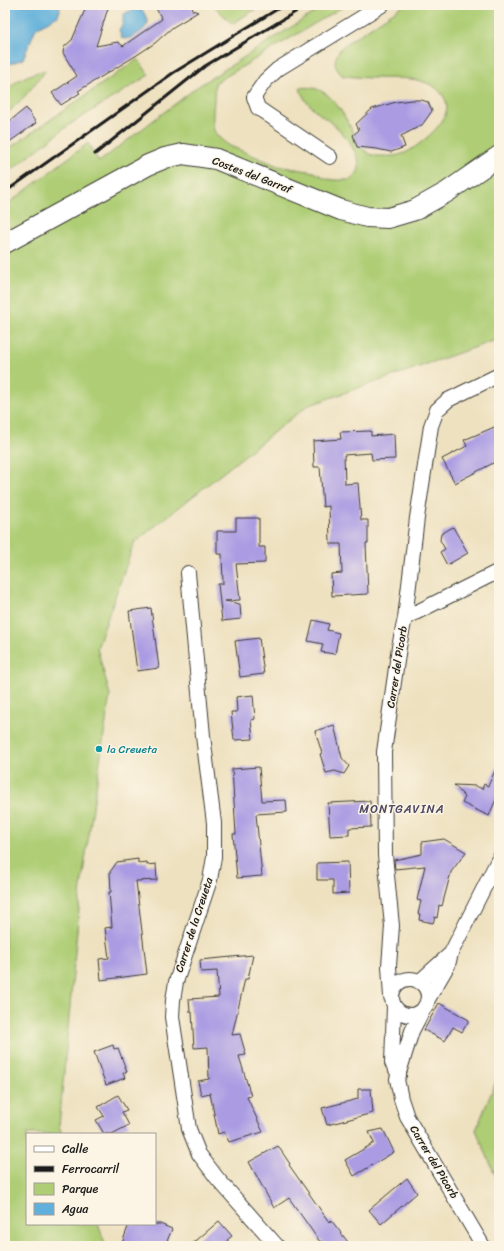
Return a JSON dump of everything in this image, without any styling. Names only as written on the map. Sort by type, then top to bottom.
[{"type":"main road","name":"Costes del Garraf","points":[[5,243],[148,165],[165,158],[183,154],[216,159],[340,210],[367,217],[388,218],[416,210],[447,192],[499,156]]},
{"type":"street","points":[[330,157],[258,108],[254,97],[265,81],[278,69],[382,5]]},
{"type":"street","name":"Carrer del Picorb","points":[[399,1075],[392,1063],[393,1002],[390,966],[392,926],[386,855],[384,752],[399,647],[405,618],[417,518],[431,426],[437,410],[448,400],[499,375]]},
{"type":"street","points":[[405,618],[499,571]]},
{"type":"street","name":"Carrer de la Creueta","points":[[188,573],[203,736],[214,823],[214,857],[210,880],[176,982],[172,1017],[189,1129],[199,1154],[217,1178],[277,1246]]},
{"type":"street","points":[[420,982],[451,953],[499,858]]},
{"type":"street","name":"Carrer del Picorb","points":[[451,953],[448,965],[412,1030],[397,1079],[401,1099],[408,1117],[484,1246]]},
{"type":"street","points":[[414,979],[420,982],[424,985],[428,995],[426,1004],[419,1013],[410,1015],[400,1013],[393,1002],[395,986],[403,980],[414,979]]},
{"type":"green space","points":[[213,5],[262,5],[232,24]]},
{"type":"green space","points":[[326,5],[346,5],[215,83],[213,126],[215,133],[230,146],[278,166],[314,172],[327,179],[350,180],[356,175],[359,168],[359,163],[354,150],[337,127],[318,113],[307,102],[300,88],[318,90],[332,99],[343,114],[359,145],[364,150],[375,156],[389,156],[404,153],[421,142],[435,130],[441,122],[447,107],[440,92],[430,84],[420,81],[343,76],[335,64],[338,53],[344,45],[404,5],[499,5],[499,339],[307,406],[134,543],[97,648],[110,695],[81,887],[59,1126],[62,1133],[26,1133],[26,1225],[98,1225],[106,1246],[5,1246],[5,206],[88,143],[99,162],[197,87]]},
{"type":"green space","points":[[138,59],[149,75],[69,125],[5,175],[5,151]]},
{"type":"green space","points":[[46,70],[24,97],[5,116],[5,92],[24,78],[34,73]]},
{"type":"green space","points":[[499,1074],[499,1184],[476,1130]]},
{"type":"water","points":[[5,5],[61,5],[58,16],[36,28],[23,59],[5,66]]},
{"type":"water","points":[[138,9],[143,11],[148,20],[147,26],[134,36],[127,39],[122,38],[119,30],[123,23],[123,15],[127,12]]},
{"type":"building","points":[[87,5],[109,5],[96,46],[118,42],[123,46],[162,19],[154,5],[190,5],[193,9],[192,10],[198,12],[173,27],[155,43],[137,55],[78,91],[80,93],[61,105],[52,93],[77,76],[63,53],[64,47],[72,40]]},
{"type":"building","points":[[411,100],[428,102],[432,111],[422,125],[401,136],[405,147],[391,152],[357,147],[353,135],[359,130],[356,124],[372,109],[396,102]]},
{"type":"building","points":[[26,108],[36,123],[5,145],[5,125]]},
{"type":"building","points":[[499,425],[499,460],[455,483],[442,459],[467,446],[464,440]]},
{"type":"building","points":[[371,431],[371,436],[394,434],[395,459],[372,460],[371,453],[344,455],[345,484],[358,483],[361,520],[368,520],[368,543],[366,543],[368,594],[332,596],[331,574],[342,573],[341,544],[330,544],[329,506],[323,507],[320,467],[314,467],[313,441],[341,439],[340,432]]},
{"type":"building","points":[[236,518],[259,518],[259,547],[265,547],[265,563],[236,564],[240,600],[225,601],[240,604],[241,619],[222,621],[218,584],[223,584],[222,554],[217,554],[217,531],[236,531]]},
{"type":"building","points":[[453,527],[468,553],[447,565],[440,552],[445,549],[440,540],[441,534]]},
{"type":"building","points":[[151,608],[159,668],[137,671],[129,611]]},
{"type":"building","points":[[313,620],[329,624],[327,630],[339,633],[335,654],[321,652],[323,644],[308,641]]},
{"type":"building","points":[[259,638],[264,674],[240,677],[235,641]]},
{"type":"building","points":[[253,695],[255,719],[251,720],[253,739],[234,740],[231,712],[237,712],[236,697]]},
{"type":"building","points":[[334,725],[342,758],[349,766],[344,774],[335,771],[326,773],[315,731]]},
{"type":"building","points":[[499,762],[499,792],[489,816],[462,803],[465,797],[454,785],[476,786],[482,789],[484,784],[488,786]]},
{"type":"building","points":[[259,767],[262,801],[286,800],[287,812],[256,814],[262,876],[237,878],[233,834],[236,834],[232,769]]},
{"type":"building","points":[[370,801],[371,827],[349,828],[349,835],[330,836],[328,803]]},
{"type":"building","points":[[444,839],[466,852],[451,872],[442,906],[439,905],[437,918],[435,917],[433,923],[419,920],[420,914],[418,914],[421,901],[417,900],[425,866],[395,869],[394,860],[422,854],[422,842]]},
{"type":"building","points":[[138,859],[138,863],[147,862],[147,865],[156,864],[157,880],[136,881],[147,974],[101,980],[99,959],[109,958],[105,928],[112,927],[109,892],[111,892],[110,872],[117,862]]},
{"type":"building","points":[[348,862],[349,893],[333,894],[333,880],[317,880],[317,863]]},
{"type":"building","points":[[253,955],[248,979],[245,979],[232,1035],[240,1034],[246,1055],[239,1056],[251,1096],[247,1097],[263,1132],[229,1142],[224,1132],[218,1134],[210,1093],[201,1095],[198,1081],[209,1079],[208,1047],[194,1048],[192,1012],[190,1012],[189,999],[219,997],[217,971],[201,972],[200,960]]},
{"type":"building","points":[[439,1003],[469,1020],[462,1032],[453,1027],[445,1041],[424,1030]]},
{"type":"building","points":[[113,1045],[114,1049],[118,1048],[127,1072],[123,1073],[125,1078],[106,1085],[94,1052]]},
{"type":"building","points":[[358,1089],[371,1089],[373,1113],[327,1125],[322,1108],[358,1099]]},
{"type":"building","points":[[118,1095],[127,1110],[122,1112],[129,1125],[114,1133],[103,1133],[96,1120],[104,1116],[98,1107]]},
{"type":"building","points":[[383,1129],[394,1152],[354,1176],[345,1160],[374,1143],[369,1132]]},
{"type":"building","points":[[278,1146],[290,1164],[289,1165],[329,1222],[331,1220],[351,1246],[326,1246],[322,1241],[320,1242],[289,1198],[274,1208],[249,1162]]},
{"type":"building","points":[[407,1178],[417,1193],[381,1224],[369,1210]]},
{"type":"building","points":[[219,1221],[232,1236],[227,1240],[232,1246],[190,1246]]},
{"type":"building","points":[[160,1224],[172,1229],[165,1246],[121,1246],[129,1225]]},
{"type":"railway","points":[[5,192],[173,73],[284,5]]},
{"type":"railway","points":[[95,154],[205,66],[307,5]]},
{"type":"place","name":"la Creueta","points":[[99,749]]},
{"type":"district","name":"MONTGAVINA","points":[[402,809]]}]
